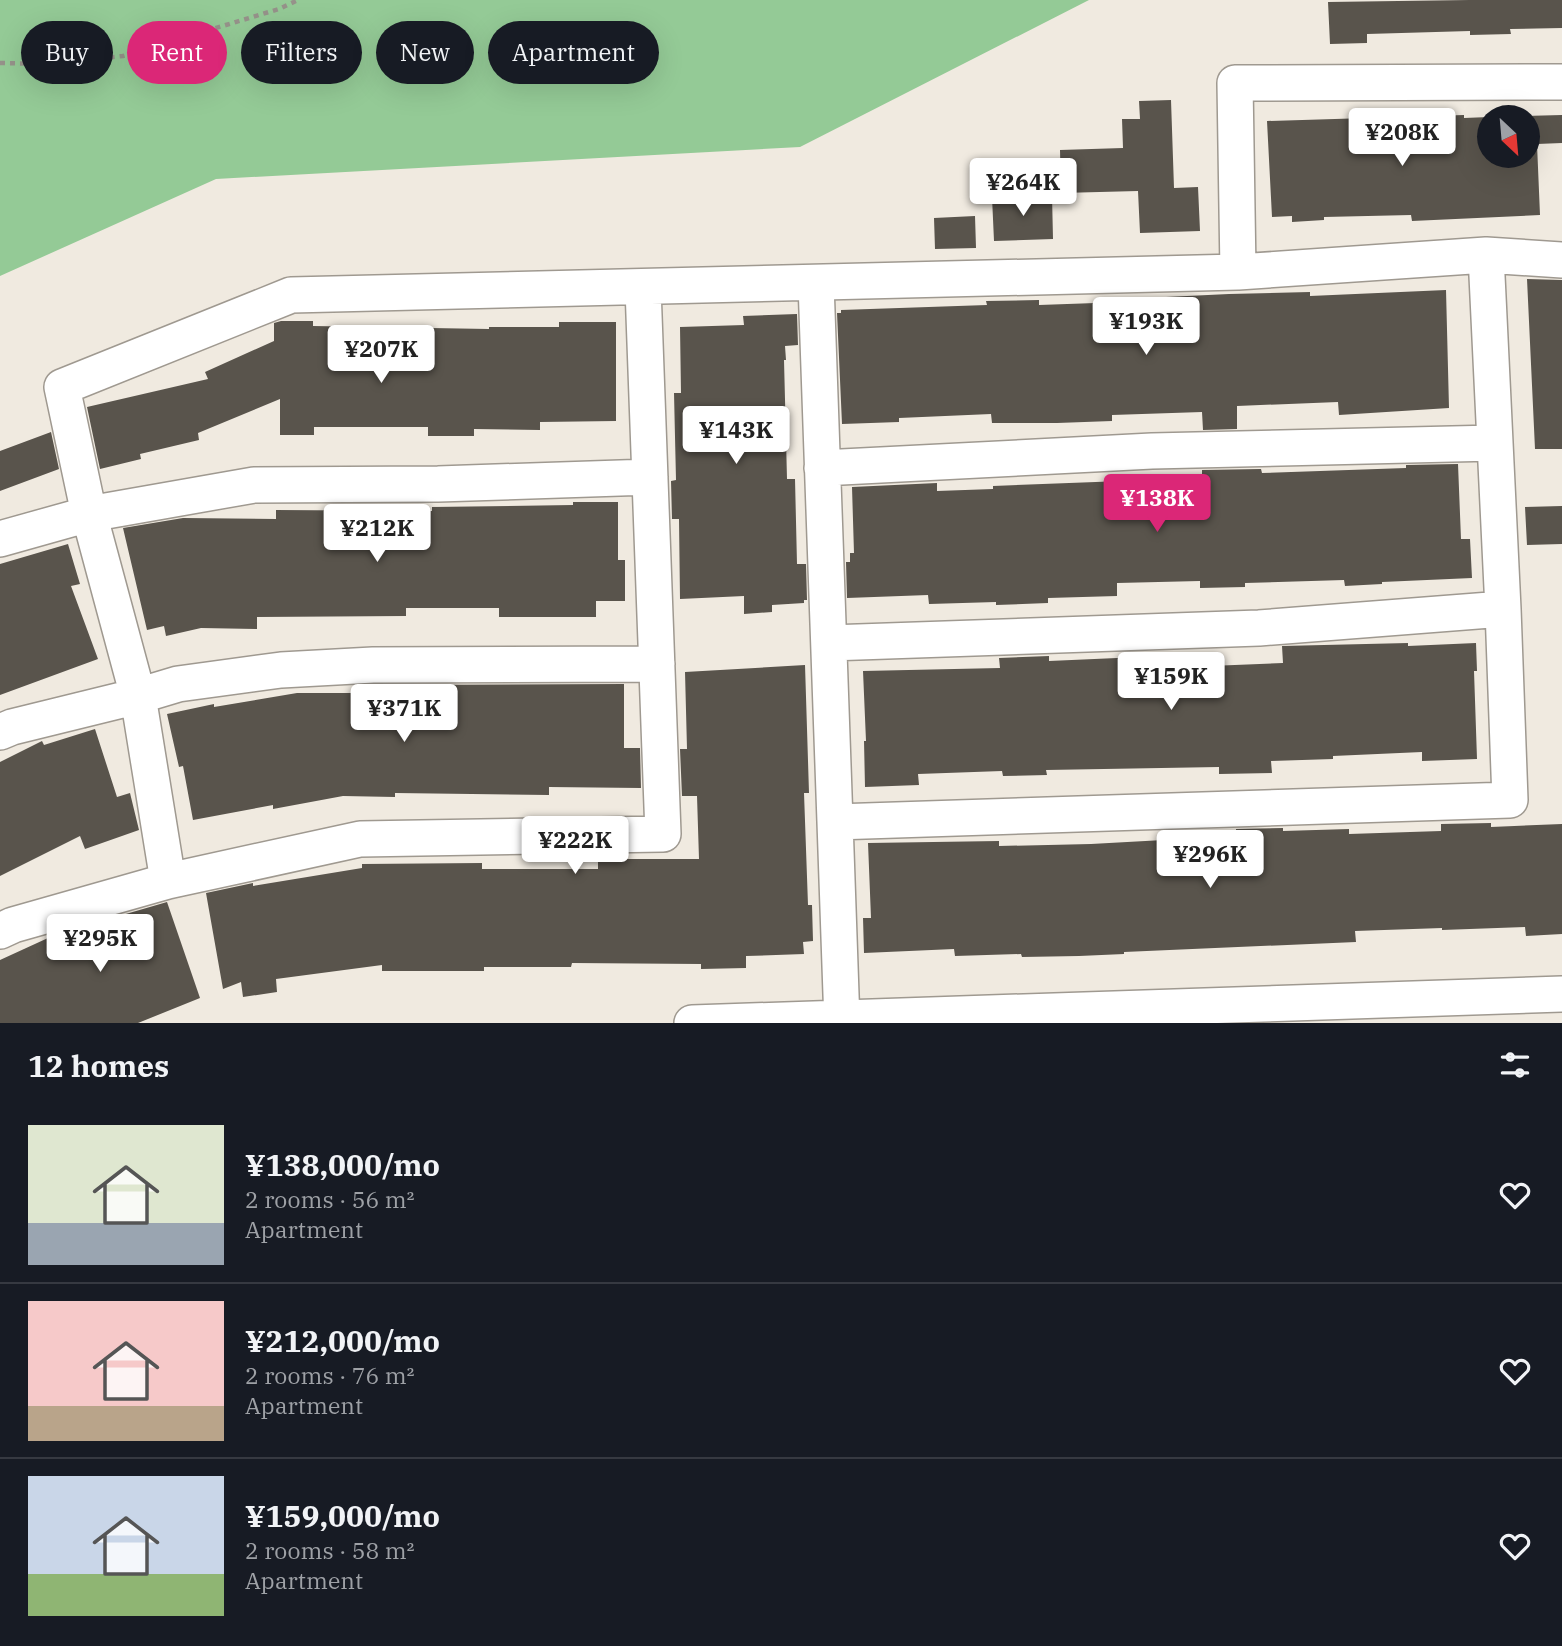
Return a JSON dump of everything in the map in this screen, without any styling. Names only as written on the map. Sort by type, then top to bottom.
[{"type":"street","points":[[1238,272],[1235,83],[1562,82]]},
{"type":"street","points":[[835,822],[1510,800],[1486,255]]},
{"type":"street","points":[[167,881],[138,696],[89,514],[62,387],[291,295],[1238,272],[1486,255],[1562,260]]},
{"type":"street","points":[[816,283],[842,1020]]},
{"type":"street","points":[[0,931],[167,881],[360,839],[663,834],[643,288]]},
{"type":"street","points":[[822,468],[1152,451],[1495,443]]},
{"type":"street","points":[[0,539],[89,514],[254,485],[438,484],[650,477]]},
{"type":"street","points":[[829,643],[1259,628],[1503,609]]},
{"type":"street","points":[[0,732],[178,684],[281,670],[373,665],[657,664]]},
{"type":"street","points":[[692,1023],[1562,994]]},
{"type":"path","points":[[0,63],[46,64],[123,56],[279,9],[298,0]]},
{"type":"green space","points":[[0,0],[1089,0],[800,147],[216,179],[0,276]]},
{"type":"building","points":[[1562,0],[1562,28],[1510,29],[1511,34],[1470,35],[1470,31],[1367,34],[1367,43],[1330,44],[1328,2]]},
{"type":"building","points":[[1171,100],[1174,188],[1198,187],[1200,231],[1140,233],[1138,191],[1061,193],[1060,150],[1123,148],[1122,119],[1140,119],[1139,101]]},
{"type":"building","points":[[1464,115],[1464,118],[1477,117],[1477,168],[1538,168],[1540,215],[1412,221],[1411,215],[1324,217],[1324,220],[1292,222],[1292,216],[1272,217],[1267,121]]},
{"type":"building","points":[[1562,115],[1562,143],[1540,144],[1540,116]]},
{"type":"building","points":[[1052,195],[1053,239],[994,241],[992,197]]},
{"type":"building","points":[[975,216],[976,248],[935,249],[934,218]]},
{"type":"building","points":[[1527,279],[1562,280],[1562,449],[1535,449]]},
{"type":"building","points":[[1446,290],[1449,408],[1339,415],[1338,402],[1237,406],[1237,429],[1203,430],[1202,412],[1112,415],[1112,421],[1057,423],[992,423],[991,414],[899,418],[899,422],[842,424],[837,313],[841,313],[841,310],[987,305],[986,301],[1039,300],[1039,305],[1229,294],[1310,292],[1310,296]]},
{"type":"building","points":[[797,314],[798,345],[785,346],[784,360],[787,479],[795,479],[797,564],[806,564],[807,600],[804,600],[804,603],[772,605],[772,612],[744,614],[744,596],[680,599],[679,519],[672,519],[671,481],[676,480],[674,393],[681,393],[680,327],[744,325],[743,316]]},
{"type":"building","points":[[313,321],[313,326],[489,329],[559,327],[559,322],[616,322],[616,421],[540,422],[540,430],[474,429],[474,436],[428,436],[428,427],[314,427],[314,435],[280,435],[280,399],[198,433],[199,440],[140,454],[141,459],[100,469],[87,407],[208,379],[205,372],[274,341],[274,323]]},
{"type":"building","points":[[51,432],[59,469],[0,491],[0,451]]},
{"type":"building","points":[[1458,464],[1461,539],[1470,539],[1472,578],[1345,586],[1344,580],[1245,583],[1245,587],[1200,588],[1200,581],[1117,583],[1117,596],[1048,598],[1048,603],[996,605],[996,602],[929,604],[928,595],[847,598],[846,562],[850,562],[850,553],[854,553],[852,487],[937,483],[937,491],[993,489],[993,486],[1202,478],[1202,470],[1261,469],[1262,473]]},
{"type":"building","points":[[573,502],[618,502],[618,560],[625,560],[625,601],[596,601],[596,617],[499,617],[499,608],[406,608],[406,616],[257,617],[257,629],[201,628],[166,636],[164,626],[147,630],[123,528],[183,518],[276,519],[276,510],[432,511],[432,507],[573,505]]},
{"type":"building","points":[[1562,506],[1562,544],[1527,545],[1525,507]]},
{"type":"building","points":[[68,544],[80,584],[71,586],[98,659],[0,695],[0,564]]},
{"type":"building","points":[[1408,643],[1408,646],[1476,643],[1477,671],[1474,671],[1477,759],[1422,761],[1422,752],[1333,756],[1333,759],[1271,761],[1272,773],[1219,774],[1219,767],[1046,770],[1047,775],[1003,776],[1002,771],[918,774],[919,785],[865,787],[863,671],[1000,668],[999,658],[1049,656],[1049,661],[1185,655],[1185,667],[1283,663],[1282,646]]},
{"type":"building","points":[[805,665],[809,793],[804,793],[808,905],[812,905],[813,941],[803,942],[804,954],[746,956],[746,968],[701,969],[701,964],[572,963],[571,967],[484,967],[484,971],[382,971],[382,965],[276,979],[277,992],[243,997],[241,982],[223,989],[206,893],[253,883],[253,886],[362,868],[362,864],[482,863],[482,869],[598,869],[598,859],[699,859],[697,796],[682,796],[680,749],[687,749],[685,672]]},
{"type":"building","points":[[624,684],[624,748],[640,748],[641,788],[549,787],[549,795],[395,793],[395,797],[343,796],[273,809],[273,805],[193,820],[183,766],[179,767],[167,714],[214,704],[214,707],[297,693],[370,693],[370,685]]},
{"type":"building","points":[[95,729],[117,797],[130,793],[139,830],[85,849],[80,836],[0,876],[0,762],[42,741],[44,745]]},
{"type":"building","points":[[1491,823],[1491,827],[1562,824],[1562,934],[1526,936],[1525,927],[1442,928],[1355,931],[1356,942],[1079,956],[955,956],[954,949],[864,953],[863,918],[871,918],[868,843],[999,841],[999,846],[1091,844],[1236,836],[1236,829],[1349,829],[1349,834],[1441,831],[1441,824]]},
{"type":"building","points":[[167,902],[200,998],[138,1023],[0,1023],[0,960],[48,938],[50,942],[119,916]]}]
